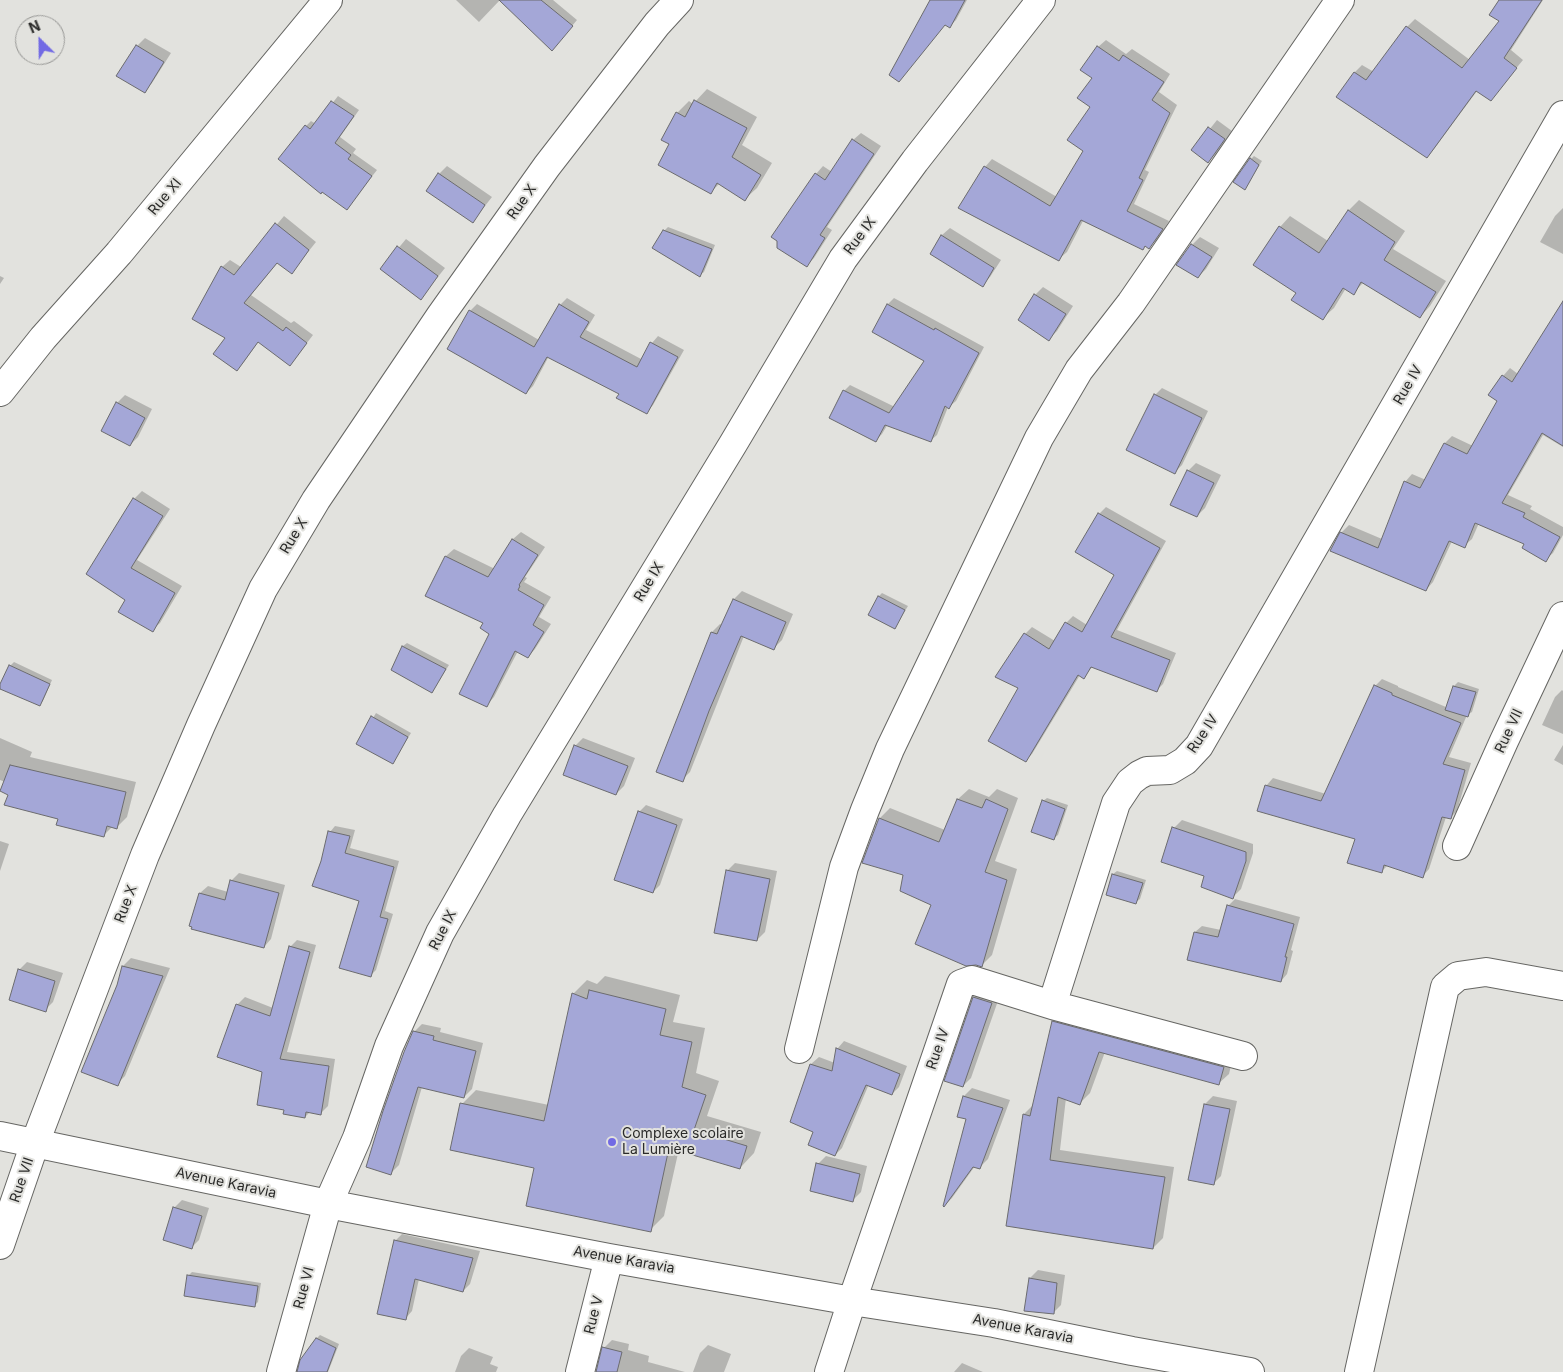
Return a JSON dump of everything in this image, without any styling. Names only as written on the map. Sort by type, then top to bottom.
[{"type":"street","name":"Rue XI","points":[[0,392],[43,338],[119,253],[328,0]]},
{"type":"street","name":"Rue X","points":[[35,1143],[145,855],[201,725],[263,589],[316,500],[441,315],[546,166],[679,0]]},
{"type":"street","name":"Rue IX","points":[[328,1204],[357,1138],[389,1046],[440,933],[507,815],[733,444],[842,259],[915,161],[1041,0]]},
{"type":"street","points":[[799,1048],[844,867],[865,810],[906,715],[1039,438],[1079,370],[1131,303],[1340,0]]},
{"type":"street","name":"Rue IV","points":[[829,1372],[961,984],[972,980],[1052,1005],[1116,802],[1130,782],[1139,775],[1147,771],[1170,770],[1185,761],[1199,746],[1563,115]]},
{"type":"street","name":"Rue VII","points":[[1457,846],[1563,616]]},
{"type":"street","points":[[1358,1372],[1445,987],[1458,976],[1486,972],[1563,986]]},
{"type":"street","points":[[1052,1005],[1243,1056]]},
{"type":"street","name":"Avenue Karavia","points":[[0,1136],[328,1204],[609,1258],[852,1301],[994,1322],[1132,1351],[1250,1372]]},
{"type":"street","name":"Rue VII","points":[[0,1245],[35,1143]]},
{"type":"street","name":"Rue VI","points":[[281,1372],[328,1204]]},
{"type":"street","name":"Rue V","points":[[580,1372],[609,1258]]},
{"type":"building","points":[[499,0],[541,0],[573,26],[552,51]]},
{"type":"building","points":[[930,0],[965,0],[950,28],[945,25],[899,82],[889,75]]},
{"type":"building","points":[[1499,0],[1542,0],[1504,58],[1517,68],[1491,101],[1476,91],[1427,158],[1336,97],[1354,72],[1366,80],[1406,26],[1462,68],[1499,21],[1489,15]]},
{"type":"building","points":[[136,45],[164,62],[145,93],[116,76]]},
{"type":"building","points":[[1097,46],[1119,61],[1123,55],[1164,82],[1152,100],[1170,113],[1139,178],[1143,180],[1127,211],[1163,229],[1149,249],[1145,246],[1143,250],[1081,220],[1059,261],[958,208],[984,166],[1050,206],[1083,151],[1067,140],[1090,107],[1077,98],[1092,78],[1080,70]]},
{"type":"building","points":[[694,100],[747,128],[732,157],[761,175],[745,201],[717,183],[711,194],[658,165],[669,144],[661,140],[676,112],[685,117]]},
{"type":"building","points":[[331,101],[354,116],[335,143],[351,155],[348,159],[372,176],[347,210],[322,192],[321,194],[278,159],[305,125],[310,129]]},
{"type":"building","points":[[1208,127],[1225,139],[1208,163],[1191,150]]},
{"type":"building","points":[[852,139],[874,154],[820,235],[825,238],[807,267],[777,248],[777,241],[771,237],[815,173],[825,180]]},
{"type":"building","points":[[1250,158],[1259,165],[1245,190],[1233,182]]},
{"type":"building","points":[[438,173],[485,205],[473,223],[426,191]]},
{"type":"building","points":[[1348,210],[1395,242],[1384,260],[1436,292],[1420,318],[1361,282],[1354,295],[1343,288],[1323,320],[1291,300],[1296,293],[1253,265],[1279,226],[1319,253]]},
{"type":"building","points":[[275,223],[309,250],[292,274],[277,263],[244,303],[283,331],[286,327],[307,343],[290,366],[258,342],[237,371],[213,354],[225,338],[192,319],[221,266],[234,275]]},
{"type":"building","points":[[663,230],[712,249],[700,277],[652,248]]},
{"type":"building","points":[[941,235],[994,268],[983,287],[930,254]]},
{"type":"building","points":[[1191,244],[1212,257],[1198,278],[1176,265]]},
{"type":"building","points":[[397,246],[438,276],[421,300],[380,269]]},
{"type":"building","points":[[1034,294],[1066,314],[1049,341],[1018,320]]},
{"type":"building","points":[[1563,301],[1563,446],[1542,433],[1502,503],[1525,513],[1523,517],[1560,537],[1546,562],[1522,548],[1524,544],[1475,523],[1465,548],[1449,541],[1426,591],[1330,551],[1340,532],[1378,548],[1404,481],[1420,488],[1444,443],[1467,454],[1497,401],[1488,395],[1502,375],[1512,382]]},
{"type":"building","points":[[559,304],[589,322],[580,337],[637,367],[650,342],[678,357],[647,414],[616,398],[619,394],[547,357],[526,394],[447,349],[469,310],[534,347]]},
{"type":"building","points":[[887,304],[979,353],[949,409],[945,406],[931,442],[885,425],[876,442],[829,418],[843,390],[889,413],[924,361],[872,332]]},
{"type":"building","points":[[1154,394],[1202,418],[1175,474],[1126,450]]},
{"type":"building","points":[[116,402],[145,418],[130,446],[101,431]]},
{"type":"building","points":[[1187,470],[1214,483],[1197,517],[1170,505]]},
{"type":"building","points":[[133,498],[163,516],[131,568],[175,593],[153,632],[118,612],[125,600],[86,574]]},
{"type":"building","points":[[1098,513],[1160,548],[1111,637],[1170,660],[1157,692],[1091,667],[1084,679],[1078,675],[1026,762],[988,741],[1018,688],[995,677],[1024,633],[1049,649],[1065,622],[1082,632],[1114,575],[1075,552]]},
{"type":"building","points":[[512,539],[538,555],[519,585],[518,590],[544,605],[533,625],[544,632],[528,658],[515,651],[487,707],[459,694],[489,634],[480,628],[483,623],[425,596],[445,556],[488,577]]},
{"type":"building","points":[[878,596],[905,610],[895,629],[868,615]]},
{"type":"building","points":[[733,599],[786,622],[774,650],[741,636],[709,711],[683,782],[656,772],[711,632],[717,634]]},
{"type":"building","points":[[402,646],[446,669],[432,693],[391,670]]},
{"type":"building","points":[[9,665],[50,684],[40,706],[0,689],[0,684]]},
{"type":"building","points":[[1374,685],[1392,693],[1392,695],[1461,723],[1443,764],[1465,770],[1451,819],[1442,817],[1423,878],[1384,865],[1382,873],[1347,863],[1355,839],[1257,811],[1265,785],[1321,801]]},
{"type":"building","points":[[1453,686],[1476,692],[1468,717],[1445,710]]},
{"type":"building","points":[[371,716],[408,737],[393,764],[356,744]]},
{"type":"building","points":[[574,745],[628,766],[616,795],[563,775]]},
{"type":"building","points":[[10,765],[126,792],[117,829],[107,826],[104,837],[56,825],[58,819],[4,805],[8,795],[0,791]]},
{"type":"building","points":[[957,799],[982,808],[986,799],[1008,809],[985,872],[1007,880],[982,967],[976,965],[966,966],[915,944],[931,905],[900,891],[903,875],[862,863],[879,818],[939,842]]},
{"type":"building","points":[[1042,800],[1065,809],[1054,840],[1031,832]]},
{"type":"building","points":[[638,811],[677,825],[653,893],[614,880]]},
{"type":"building","points":[[1172,827],[1246,852],[1246,861],[1233,899],[1201,887],[1204,876],[1161,862]]},
{"type":"building","points":[[328,831],[350,836],[345,853],[394,867],[380,917],[388,919],[371,977],[339,968],[359,901],[312,886],[321,861]]},
{"type":"building","points":[[726,870],[770,879],[757,941],[714,933]]},
{"type":"building","points":[[1112,874],[1143,883],[1136,904],[1106,895]]},
{"type":"building","points":[[230,880],[279,893],[264,948],[191,929],[192,927],[189,926],[199,893],[225,900]]},
{"type":"building","points":[[1227,905],[1294,924],[1285,957],[1287,957],[1281,982],[1187,960],[1194,932],[1218,937]]},
{"type":"building","points":[[289,946],[310,952],[280,1059],[329,1066],[321,1115],[306,1112],[305,1118],[283,1114],[284,1110],[257,1105],[262,1072],[217,1057],[236,1004],[270,1016]]},
{"type":"building","points":[[122,966],[163,976],[118,1086],[81,1072],[117,985]]},
{"type":"building","points":[[18,969],[55,981],[46,1012],[9,1000]]},
{"type":"building","points":[[589,990],[666,1009],[660,1035],[692,1042],[682,1087],[706,1095],[694,1130],[747,1146],[740,1169],[669,1148],[651,1232],[526,1206],[534,1168],[450,1150],[460,1103],[544,1121],[572,993],[587,999]]},
{"type":"building","points":[[973,997],[992,1003],[963,1087],[944,1081]]},
{"type":"building","points":[[1052,1021],[1224,1067],[1219,1085],[1099,1052],[1080,1105],[1058,1097],[1050,1160],[1165,1177],[1153,1249],[1006,1226],[1023,1114],[1030,1116]]},
{"type":"building","points":[[413,1031],[434,1036],[433,1040],[476,1051],[464,1098],[418,1087],[391,1175],[366,1167],[383,1111]]},
{"type":"building","points":[[836,1048],[900,1074],[892,1095],[866,1085],[835,1156],[808,1145],[813,1132],[790,1122],[810,1064],[832,1071]]},
{"type":"building","points":[[963,1096],[1003,1108],[980,1169],[973,1167],[944,1207],[966,1119],[957,1117]]},
{"type":"building","points":[[1204,1104],[1230,1109],[1214,1185],[1188,1180]]},
{"type":"building","points":[[816,1163],[860,1174],[853,1202],[810,1191]]},
{"type":"building","points":[[173,1207],[202,1216],[192,1249],[163,1240]]},
{"type":"building","points":[[394,1240],[473,1258],[463,1292],[415,1279],[406,1320],[377,1314]]},
{"type":"building","points":[[187,1275],[258,1286],[255,1307],[184,1296]]},
{"type":"building","points":[[1029,1278],[1057,1283],[1054,1314],[1024,1311]]},
{"type":"building","points":[[316,1338],[336,1348],[327,1372],[297,1372],[300,1360]]},
{"type":"building","points":[[602,1347],[622,1352],[617,1372],[596,1372]]},
{"type":"place","name":"Complexe scolaire La Lumière","points":[[612,1142]]}]
